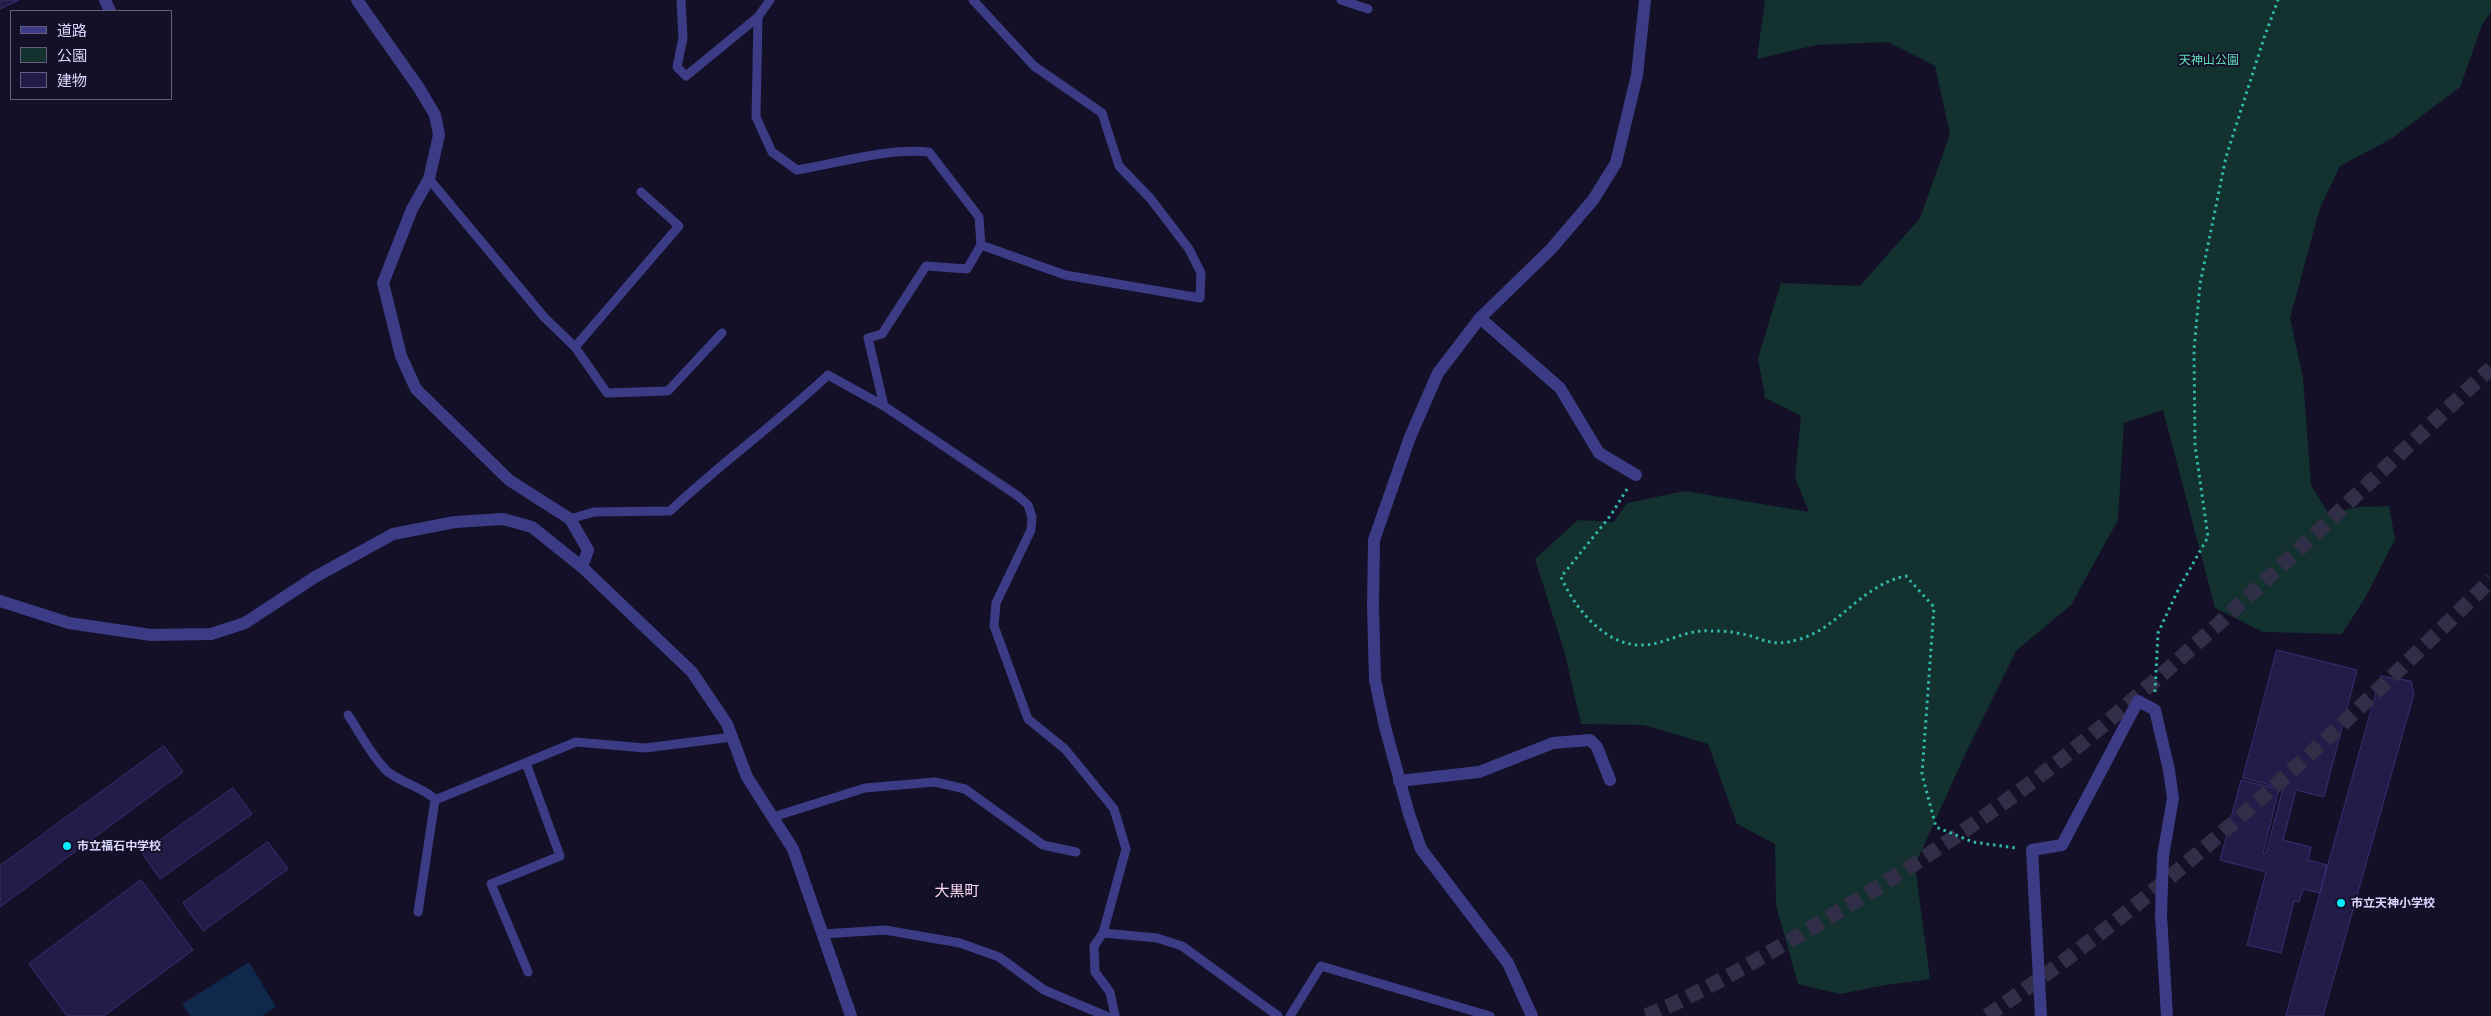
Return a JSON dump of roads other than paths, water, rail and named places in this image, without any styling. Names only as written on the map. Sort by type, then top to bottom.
[{"type":"street","points":[[357,0],[419,88],[435,115],[439,135],[429,179],[412,209],[383,283],[400,356],[416,389],[502,474],[570,520],[588,550],[582,567]]},
{"type":"street","points":[[1532,1016],[1508,964],[1421,849],[1399,781],[1375,680],[1374,540],[1410,437],[1438,373],[1480,318],[1551,249],[1593,200],[1616,163],[1637,75],[1645,0]]},
{"type":"street","points":[[1480,318],[1560,388],[1599,453],[1636,476]]},
{"type":"street","points":[[0,601],[69,623],[151,635],[211,634],[245,623],[315,577],[393,534],[455,522],[503,519],[532,527],[582,567],[692,672],[727,724],[747,777],[793,849],[851,1016]]},
{"type":"street","points":[[2041,1016],[2032,850],[2062,845],[2138,701],[2155,710],[2169,770],[2173,798],[2163,856],[2161,916],[2167,1016]]},
{"type":"street","points":[[1399,781],[1479,772],[1553,743],[1590,740],[1597,746],[1610,780]]},
{"type":"lane","points":[[681,0],[683,38],[677,67],[686,76],[758,17],[770,0]]},
{"type":"lane","points":[[973,0],[1034,66],[1102,114],[1119,166],[1150,198],[1189,249],[1201,273],[1200,298],[1065,275],[981,246]]},
{"type":"lane","points":[[1342,0],[1368,9]]},
{"type":"lane","points":[[758,17],[756,117],[772,152],[797,170],[889,153],[930,152],[979,217],[981,246],[967,268],[926,266],[882,334],[868,338],[884,406]]},
{"type":"lane","points":[[429,179],[544,317],[575,347],[607,393],[668,391],[722,333]]},
{"type":"lane","points":[[575,347],[680,226],[641,192]]},
{"type":"lane","points":[[570,520],[594,512],[670,511],[698,485],[784,416],[828,375],[884,406],[1018,496],[1028,505],[1032,517],[1032,530],[996,603],[994,626],[1028,719],[1065,748],[1114,809],[1126,849],[1103,933],[1094,946],[1095,972],[1110,992],[1115,1016]]},
{"type":"lane","points":[[348,715],[387,771],[414,789],[432,794],[436,800],[418,912]]},
{"type":"lane","points":[[436,800],[576,742],[645,748],[732,737]]},
{"type":"lane","points":[[526,763],[560,856],[490,884],[528,972]]},
{"type":"lane","points":[[772,817],[865,788],[935,782],[965,789],[1043,845],[1076,852]]},
{"type":"lane","points":[[823,934],[885,930],[960,943],[999,957],[1044,990],[1106,1016]]},
{"type":"lane","points":[[1103,933],[1156,938],[1182,946],[1278,1016]]},
{"type":"lane","points":[[1290,1016],[1321,966],[1490,1016]]},
{"type":"water","points":[[249,962],[276,1007],[262,1016],[190,1016],[182,1004]]},
{"type":"tunnel","points":[[1646,1016],[1715,983],[1826,919],[1930,854],[2031,783],[2095,732],[2196,644],[2491,368]]},
{"type":"tunnel","points":[[1987,1016],[2121,917],[2186,864],[2311,753],[2491,580]]},
{"type":"place","name":"市立福石中学校","points":[[67,846]]},
{"type":"place","name":"市立天神小学校","points":[[2341,903]]},
{"type":"district","name":"大黒町","points":[[957,892]]},
{"type":"park label","name":"天神山公園","points":[[2209,60]]}]
